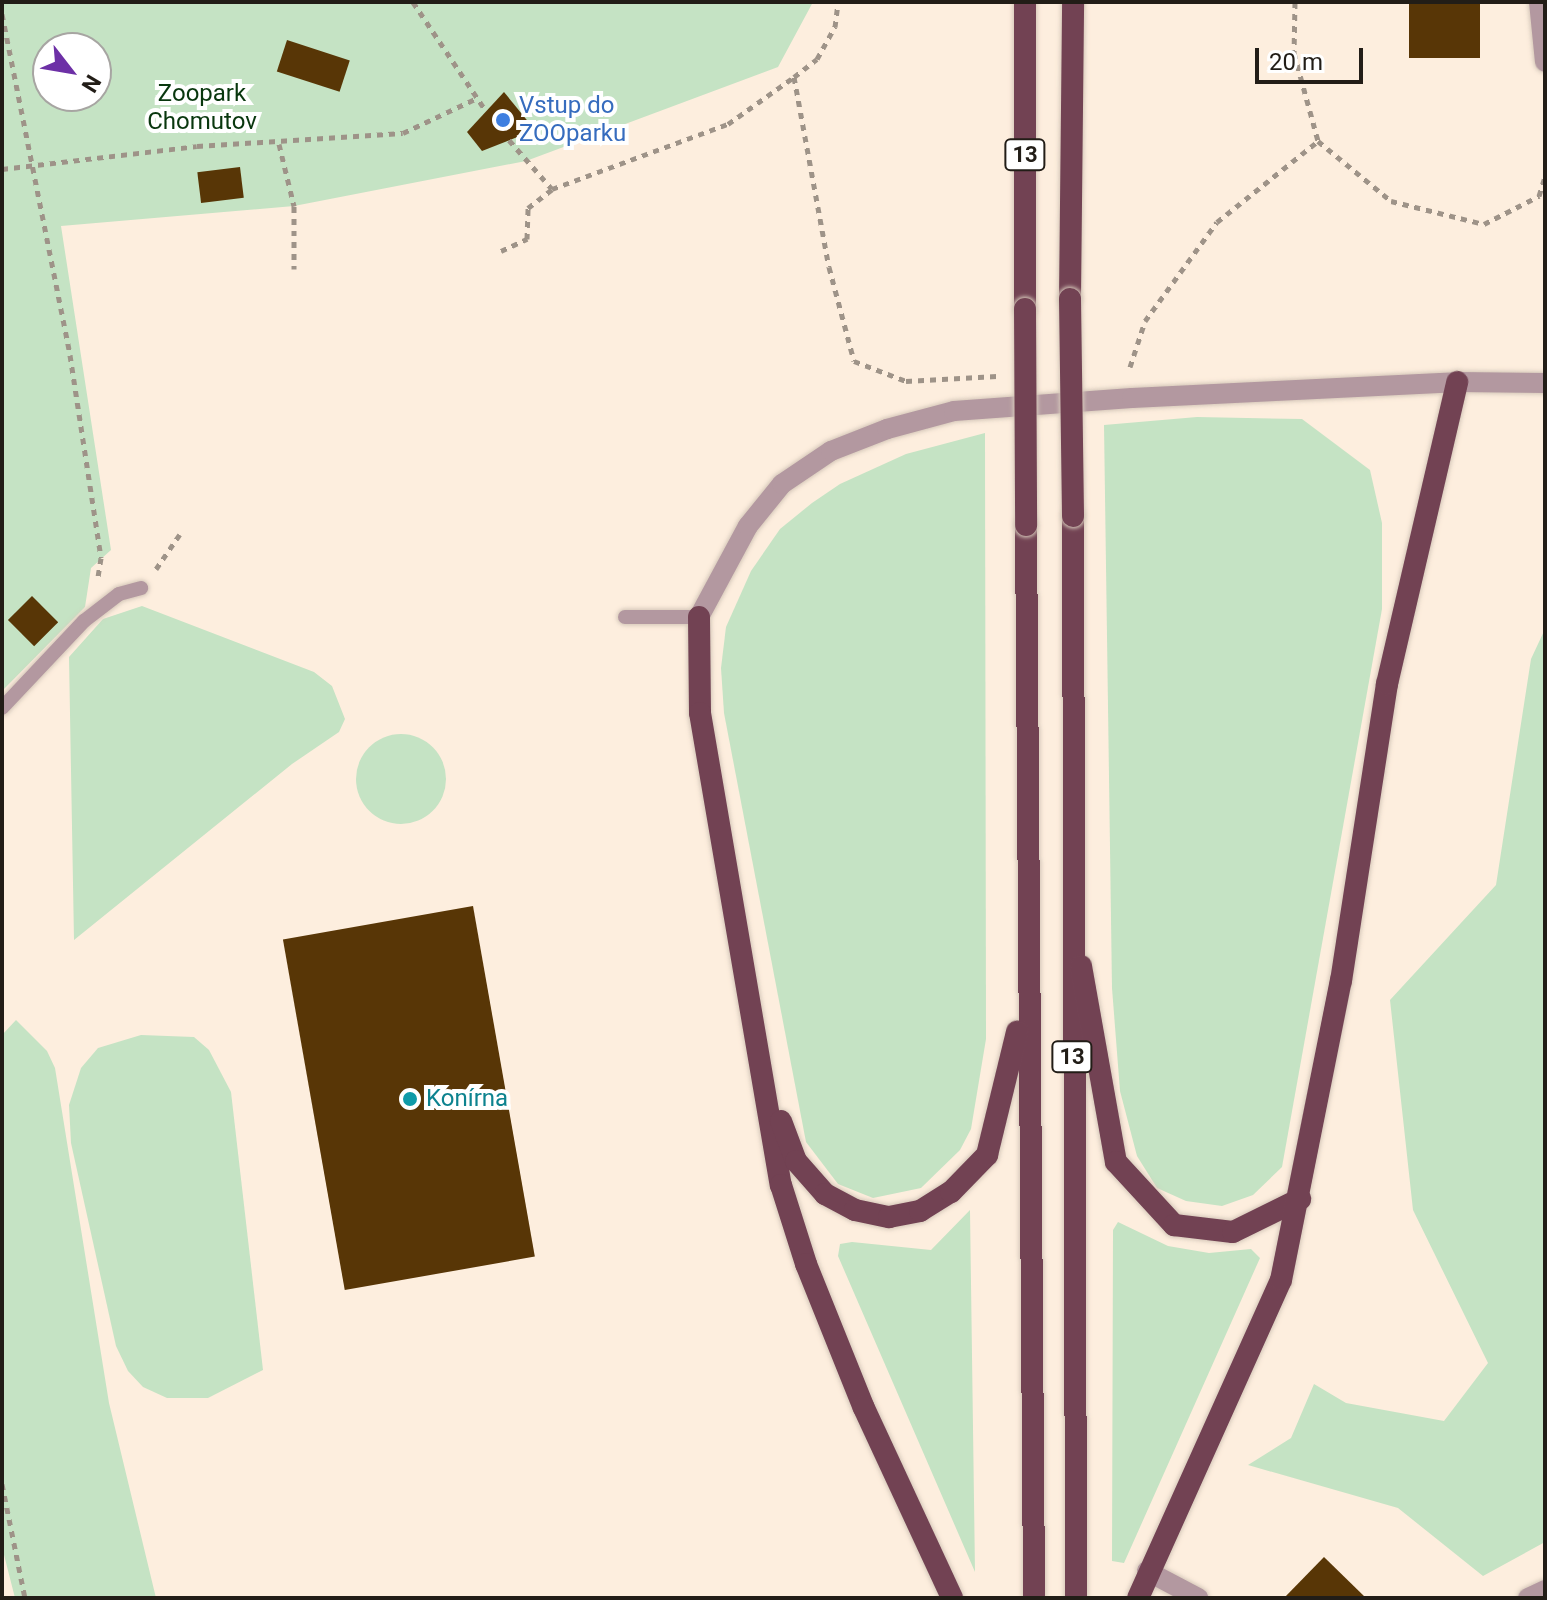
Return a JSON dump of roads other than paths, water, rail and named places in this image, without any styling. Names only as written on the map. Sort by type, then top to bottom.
[{"type":"highway","name":"13","points":[[1025,2],[1026,996],[1034,1598]]},
{"type":"highway","name":"13","points":[[1073,2],[1071,906],[1076,1598]]},
{"type":"highway","points":[[1138,1598],[1147,1571],[1281,1280],[1300,1199],[1341,981],[1387,684],[1457,382]]},
{"type":"highway","points":[[699,617],[700,713],[766,1078],[781,1185],[806,1264],[864,1408],[952,1598]]},
{"type":"highway","points":[[1071,906],[1116,1162],[1174,1225],[1233,1232],[1300,1199]]},
{"type":"highway","points":[[766,1078],[796,1161],[825,1194],[855,1210],[889,1217],[920,1211],[951,1192],[987,1155],[1026,996]]},
{"type":"street","points":[[1539,2],[1545,62]]},
{"type":"street","points":[[699,617],[748,526],[782,484],[831,451],[887,429],[954,411],[1457,382],[1545,383]]},
{"type":"street","points":[[1147,1571],[1198,1598]]},
{"type":"street","points":[[1528,1598],[1545,1590]]},
{"type":"lane","points":[[2,708],[84,621],[119,594],[141,588]]},
{"type":"lane","points":[[625,617],[699,617]]},
{"type":"place","name":"Vstup do ZOOparku","points":[[503,120]]},
{"type":"place","name":"Konírna","points":[[410,1099]]},
{"type":"park label","name":"Zoopark Chomutov","points":[[202,108]]}]
